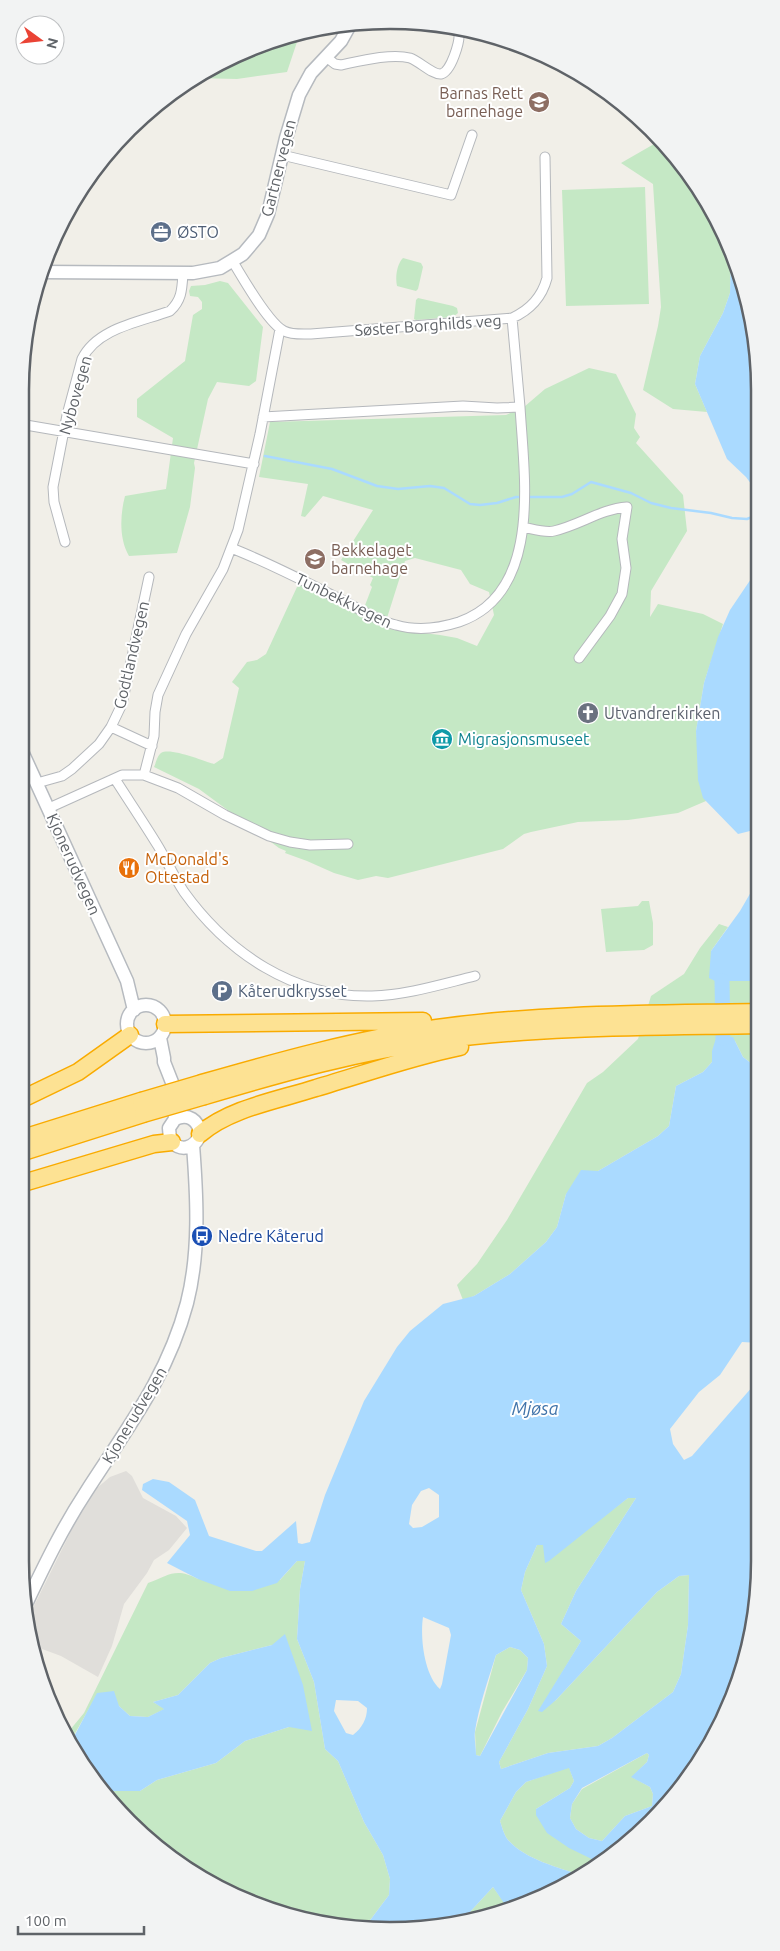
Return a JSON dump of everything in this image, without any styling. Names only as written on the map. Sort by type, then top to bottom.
[{"type":"highway","points":[[29,1137],[203,1089],[281,1060],[368,1040],[438,1028],[511,1026],[595,1015],[697,1019],[751,1018]]},
{"type":"highway","points":[[163,1031],[444,1019],[511,1026]]},
{"type":"highway","points":[[29,1181],[154,1144],[187,1142],[212,1124],[242,1111],[409,1060],[511,1026]]},
{"type":"highway","points":[[29,1096],[78,1072],[130,1034]]},
{"type":"highway","points":[[29,1150],[142,1107]]},
{"type":"main road","name":"Gartnervegen","points":[[49,272],[183,273],[214,270],[233,262],[250,248],[263,227],[299,95],[311,73],[341,41],[346,32]]},
{"type":"main road","name":"Kjonerudvegen","points":[[29,765],[139,1008],[154,1007],[160,1011],[164,1062],[174,1090],[189,1117],[198,1124],[187,1142],[194,1184],[196,1226],[194,1267],[187,1302],[172,1345],[163,1369],[146,1402],[69,1520],[31,1595]]},
{"type":"main road","points":[[130,1034],[128,1019],[139,1008]]},
{"type":"main road","points":[[146,1043],[154,1042],[163,1031]]},
{"type":"main road","name":"Kjonerudvegen","points":[[130,1034],[135,1039],[146,1043],[159,1060],[164,1062]]},
{"type":"main road","name":"Kjonerudvegen","points":[[174,1090],[175,1119],[169,1128],[169,1136],[187,1142]]},
{"type":"main road","points":[[175,1119],[182,1116],[189,1117]]},
{"type":"street","points":[[326,57],[334,64],[340,65],[386,57],[404,57],[412,59],[438,74],[443,74],[447,71],[453,60],[460,36]]},
{"type":"street","points":[[282,156],[451,195],[472,134]]},
{"type":"street","name":"Søster Borghilds veg","points":[[280,329],[287,332],[311,334],[512,318],[523,313],[533,304],[544,287],[547,278],[545,157]]},
{"type":"street","points":[[144,775],[154,736],[158,695],[178,650],[223,569],[238,530],[254,464],[280,329],[261,306],[233,262]]},
{"type":"street","name":"Nybovegen","points":[[65,542],[56,512],[53,494],[54,479],[82,359],[98,339],[170,311],[178,304],[182,293],[183,273]]},
{"type":"street","name":"Tunbekkvegen","points":[[231,548],[285,572],[385,622],[404,627],[425,630],[445,626],[470,618],[487,607],[506,583],[514,564],[525,510],[520,407],[512,318]]},
{"type":"street","points":[[263,417],[463,406],[520,407]]},
{"type":"street","points":[[29,425],[254,464]]},
{"type":"street","points":[[523,527],[552,531],[613,508],[627,507],[622,539],[626,568],[622,594],[610,616],[579,658]]},
{"type":"street","name":"Godtlandvegen","points":[[38,783],[62,776],[72,770],[94,750],[111,727],[122,704],[148,577]]},
{"type":"street","points":[[111,727],[152,746]]},
{"type":"street","points":[[49,808],[122,776],[144,775],[178,788],[225,815],[269,836],[310,846],[348,844]]},
{"type":"street","points":[[114,779],[157,844],[184,891],[204,917],[240,950],[277,975],[333,993],[372,996],[426,988],[475,976]]},
{"type":"shaded area","points":[[126,1471],[132,1476],[143,1498],[176,1516],[187,1528],[169,1550],[154,1560],[147,1573],[124,1604],[112,1646],[98,1677],[61,1656],[40,1648],[32,1609],[78,1517],[97,1488],[110,1477]]},
{"type":"green space","points":[[297,41],[287,72],[237,79],[207,78],[252,56]]},
{"type":"green space","points":[[654,144],[677,170],[703,209],[731,270],[730,293],[723,313],[700,356],[695,384],[707,412],[673,409],[643,390],[661,307],[653,184],[621,163]]},
{"type":"green space","points":[[645,187],[649,304],[566,306],[562,190]]},
{"type":"green space","points":[[403,258],[421,263],[423,267],[416,291],[397,286],[397,271]]},
{"type":"green space","points":[[220,281],[228,283],[263,327],[256,381],[249,386],[217,382],[208,399],[194,463],[190,507],[177,553],[129,556],[123,542],[121,527],[125,496],[166,489],[173,438],[137,417],[137,399],[185,361],[193,315],[202,309],[202,302],[198,297],[190,296],[191,286]]},
{"type":"green space","points":[[418,298],[453,306],[457,308],[458,313],[453,317],[416,320],[414,319],[416,300]]},
{"type":"green space","points":[[589,368],[616,374],[636,414],[634,428],[640,437],[636,443],[683,495],[687,531],[651,591],[650,617],[658,604],[703,614],[723,624],[704,683],[696,731],[706,801],[678,813],[628,820],[578,822],[531,832],[524,834],[503,849],[388,878],[376,876],[358,880],[334,873],[285,853],[286,851],[279,848],[199,789],[154,767],[160,754],[165,752],[179,753],[214,764],[223,758],[239,688],[232,682],[247,662],[257,660],[266,654],[297,587],[302,585],[389,629],[457,638],[477,646],[494,615],[489,592],[470,584],[461,570],[415,558],[405,561],[387,618],[364,608],[372,587],[370,585],[373,578],[341,560],[373,510],[323,496],[305,517],[301,516],[308,484],[259,477],[270,422],[506,415],[524,407],[545,389]]},
{"type":"green space","points":[[642,901],[649,901],[653,923],[653,945],[644,950],[606,952],[601,909],[638,906]]},
{"type":"green space","points":[[719,924],[728,927],[711,951],[715,981],[751,981],[751,1063],[743,1057],[735,1041],[712,1051],[712,1062],[703,1072],[676,1086],[669,1126],[658,1136],[598,1171],[566,1194],[557,1227],[546,1242],[510,1274],[474,1296],[463,1300],[457,1285],[477,1264],[507,1220],[587,1083],[603,1072],[638,1039],[651,996],[684,974],[700,948]]},
{"type":"green space","points":[[628,1498],[636,1498],[576,1591],[561,1624],[581,1641],[539,1711],[556,1700],[657,1592],[679,1576],[689,1575],[688,1625],[681,1674],[673,1692],[612,1738],[598,1746],[548,1753],[501,1769],[499,1762],[528,1709],[547,1666],[544,1644],[521,1590],[525,1572],[537,1545],[543,1545],[588,1528]]},
{"type":"green space","points":[[297,1561],[305,1561],[300,1589],[297,1639],[314,1682],[325,1749],[338,1761],[364,1822],[383,1855],[390,1879],[389,1895],[369,1921],[343,1919],[297,1910],[252,1895],[230,1885],[209,1874],[170,1848],[152,1833],[111,1790],[140,1791],[157,1780],[216,1763],[245,1741],[289,1727],[272,1645],[221,1658],[210,1663],[178,1695],[153,1702],[165,1709],[148,1717],[130,1716],[119,1706],[98,1693],[74,1736],[70,1729],[84,1713],[148,1583],[167,1575],[178,1573],[184,1573],[198,1579],[280,1580]]},
{"type":"green space","points":[[510,1647],[520,1650],[528,1658],[527,1670],[502,1712],[480,1756],[476,1755],[475,1732],[496,1655]]},
{"type":"green space","points":[[647,1753],[649,1755],[647,1762],[632,1777],[650,1787],[653,1794],[652,1806],[625,1816],[602,1841],[589,1838],[576,1829],[570,1818],[572,1804],[582,1789]]},
{"type":"green space","points":[[569,1767],[574,1781],[570,1788],[536,1809],[595,1858],[573,1873],[533,1858],[515,1847],[508,1840],[500,1821],[516,1792],[526,1782]]},
{"type":"green space","points":[[493,1887],[505,1903],[483,1910],[469,1913]]},
{"type":"water","points":[[731,270],[739,297],[748,343],[751,390],[751,484],[727,459],[695,384],[700,356],[723,313],[730,293]]},
{"type":"water","points":[[751,579],[751,842],[750,831],[738,834],[703,798],[698,780],[696,731],[704,683],[718,637],[730,610]]},
{"type":"water","points":[[751,892],[751,981],[715,981],[709,978],[711,951],[740,911]]},
{"type":"water","name":"Mjøsa","points":[[733,1037],[743,1057],[751,1063],[751,1343],[742,1342],[720,1375],[699,1392],[670,1429],[673,1444],[684,1460],[692,1456],[751,1388],[750,1585],[748,1608],[739,1654],[724,1699],[703,1742],[677,1781],[628,1833],[593,1860],[569,1848],[547,1833],[536,1815],[536,1809],[570,1788],[574,1781],[569,1768],[526,1782],[516,1792],[500,1821],[508,1840],[515,1847],[533,1858],[573,1873],[571,1874],[528,1895],[504,1904],[493,1887],[469,1913],[414,1921],[369,1921],[389,1895],[390,1879],[383,1855],[364,1822],[338,1761],[325,1749],[314,1682],[297,1639],[300,1589],[305,1561],[297,1561],[277,1583],[252,1591],[230,1591],[198,1579],[167,1563],[190,1535],[187,1521],[142,1490],[143,1484],[153,1479],[169,1482],[195,1500],[209,1536],[256,1551],[262,1551],[296,1521],[298,1543],[310,1542],[325,1495],[364,1401],[397,1347],[410,1331],[443,1304],[474,1296],[510,1274],[546,1242],[557,1227],[566,1194],[581,1170],[598,1171],[658,1136],[669,1126],[676,1086],[703,1072],[712,1062],[712,1051],[716,1038]],"holes":[[[429,1488],[439,1495],[439,1517],[422,1527],[413,1528],[409,1524],[412,1505],[421,1491]],[[628,1498],[636,1498],[576,1591],[561,1624],[581,1641],[538,1711],[542,1712],[556,1700],[657,1592],[679,1576],[689,1575],[688,1625],[681,1674],[673,1692],[612,1738],[598,1746],[548,1753],[501,1769],[499,1762],[528,1709],[547,1666],[544,1644],[521,1590],[525,1572],[537,1545],[543,1545],[545,1563]],[[423,1617],[449,1628],[451,1635],[440,1689],[430,1675],[424,1655]],[[510,1647],[520,1650],[528,1658],[527,1670],[480,1756],[476,1755],[475,1731],[481,1703],[496,1655]],[[336,1700],[358,1701],[367,1708],[365,1720],[353,1735],[346,1733],[334,1711]],[[647,1753],[649,1755],[647,1762],[631,1777],[650,1787],[653,1794],[652,1806],[625,1816],[602,1841],[589,1838],[576,1829],[570,1818],[572,1804],[582,1788]]]},
{"type":"water","points":[[285,1634],[303,1685],[312,1731],[289,1727],[245,1741],[216,1763],[157,1780],[140,1791],[111,1790],[74,1736],[97,1693],[114,1691],[119,1706],[130,1716],[148,1717],[164,1709],[153,1702],[178,1695],[210,1663],[221,1658],[272,1645]]},
{"type":"waterway","points":[[265,456],[332,469],[377,486],[398,489],[430,486],[444,488],[470,504],[497,503],[516,497],[562,497],[572,494],[591,482],[631,493],[651,503],[671,508],[711,513],[732,518],[751,517]]},
{"type":"waterway","points":[[722,981],[723,1038]]},
{"type":"place","name":"Barnas Rett barnehage","points":[[539,102]]},
{"type":"place","name":"ØSTO","points":[[161,232]]},
{"type":"place","name":"Bekkelaget barnehage","points":[[315,559]]},
{"type":"place","name":"Utvandrerkirken","points":[[588,713]]},
{"type":"place","name":"Migrasjonsmuseet","points":[[442,739]]},
{"type":"place","name":"McDonald's Ottestad","points":[[129,868]]},
{"type":"place","name":"Kåterudkrysset","points":[[222,991]]},
{"type":"place","name":"Nedre Kåterud","points":[[202,1236]]}]
